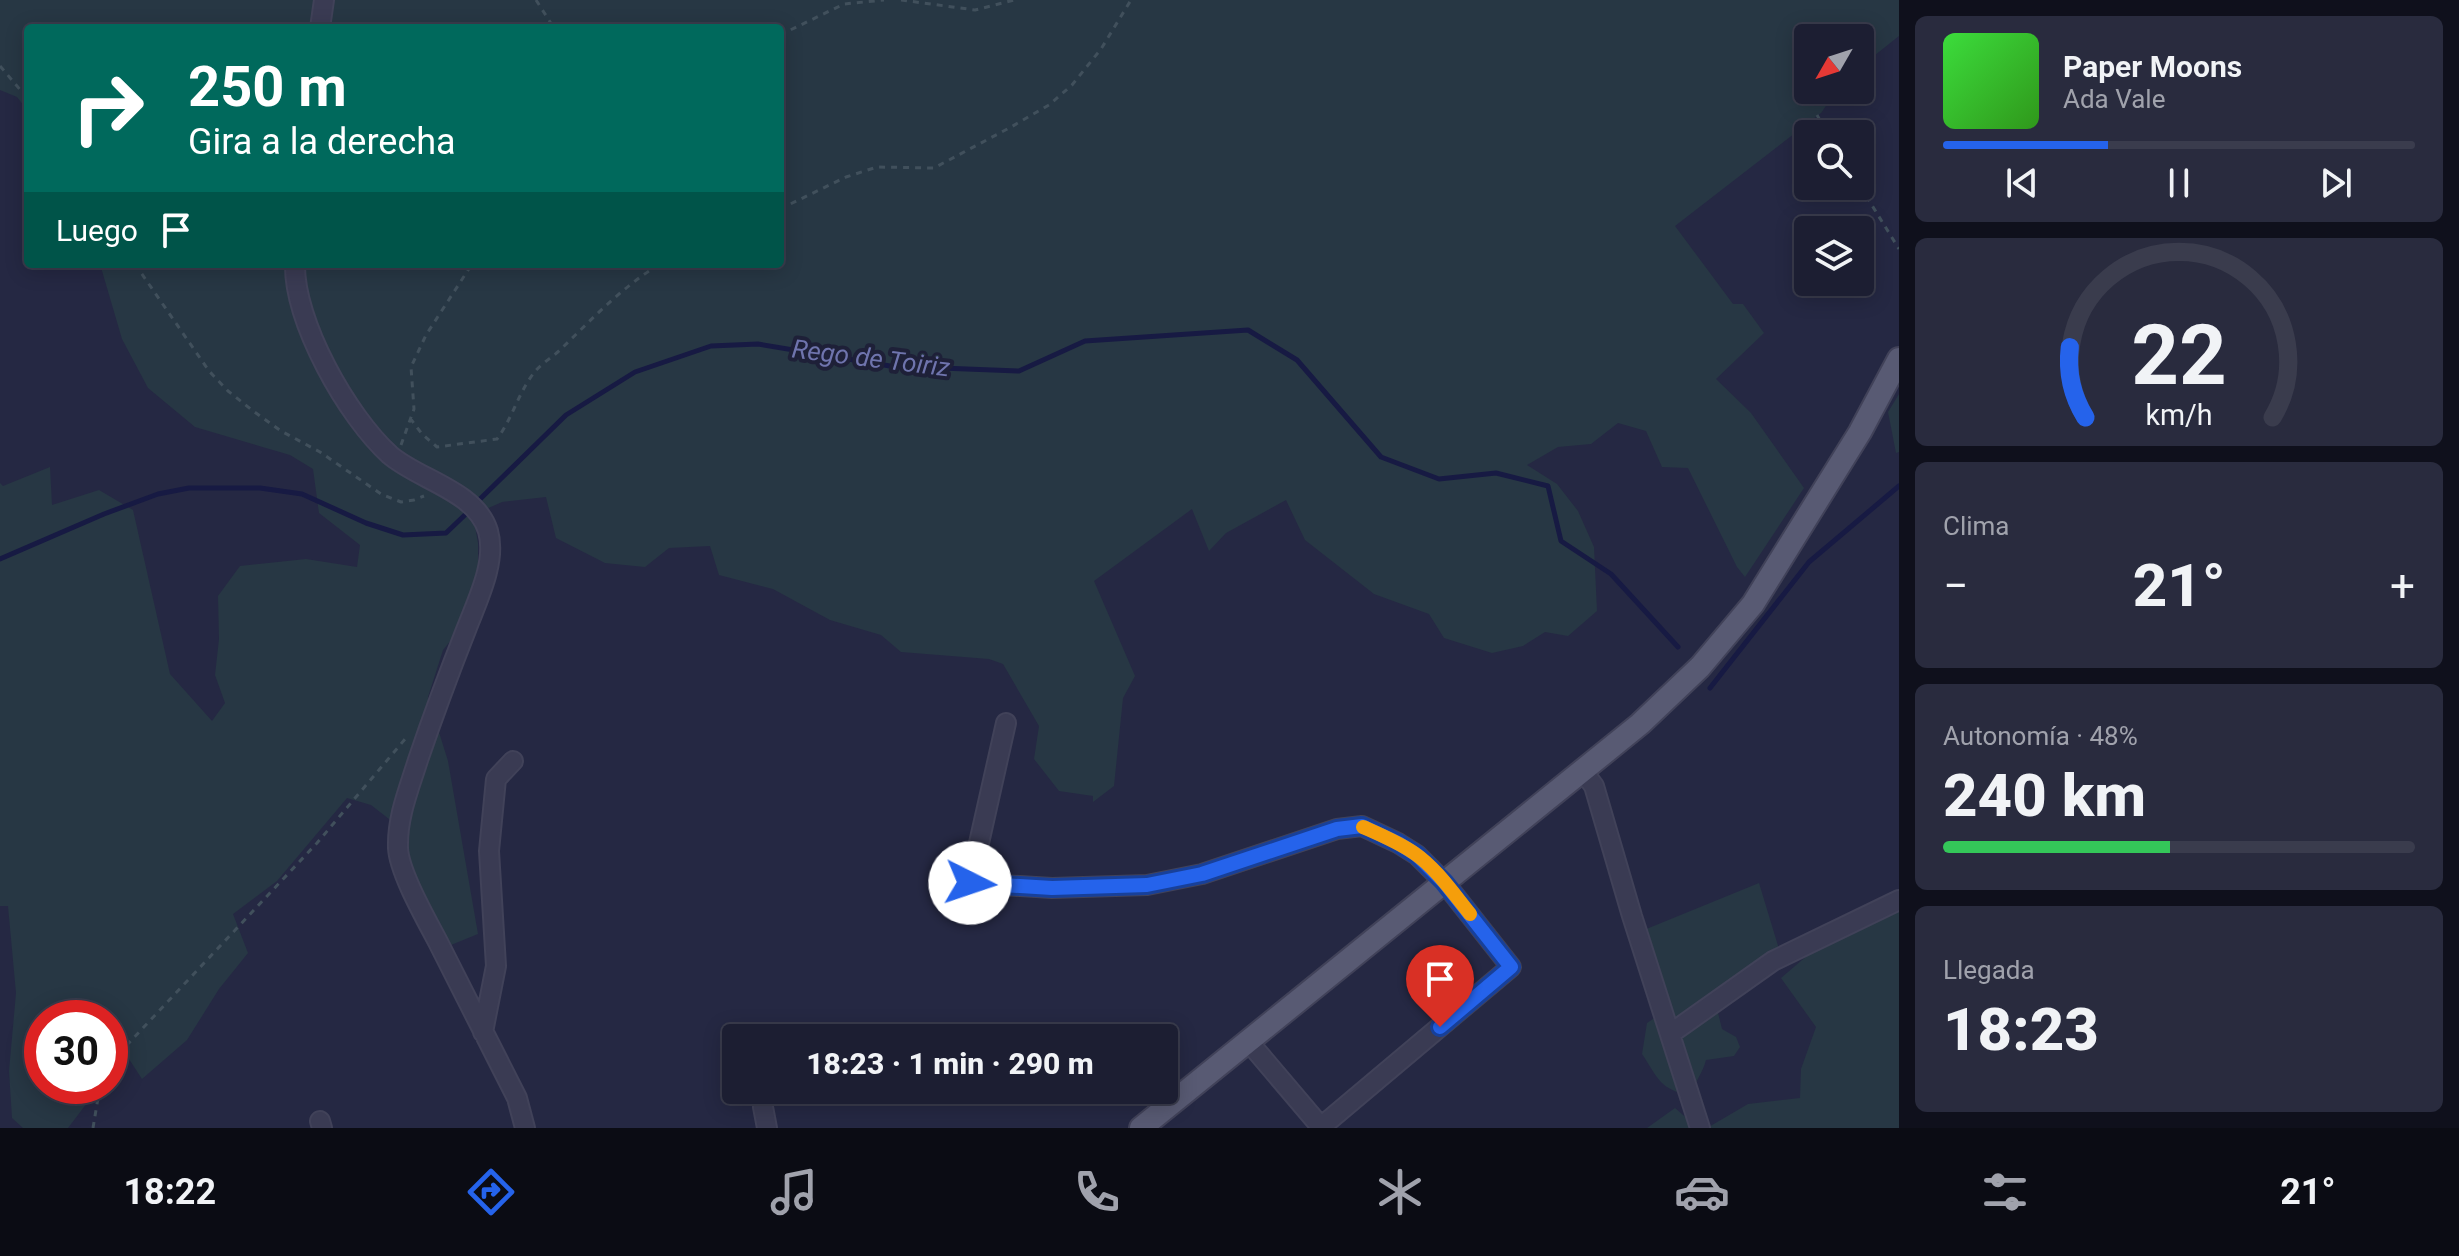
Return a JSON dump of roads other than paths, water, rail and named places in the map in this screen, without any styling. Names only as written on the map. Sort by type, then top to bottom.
[{"type":"main road","points":[[1141,1128],[1640,724],[1700,667],[1753,604],[1860,432],[1899,359]]},
{"type":"street","points":[[321,24],[324,0]]},
{"type":"street","points":[[295,268],[301,309],[315,344],[342,394],[368,431],[391,456],[472,506],[486,527],[489,541],[487,576],[432,717],[401,812],[398,850],[412,892],[517,1098],[525,1128]]},
{"type":"street","points":[[1006,723],[970,883],[1052,888],[1147,885],[1202,874],[1337,829],[1362,826],[1417,855],[1444,882],[1511,967],[1321,1127],[1248,1041]]},
{"type":"street","points":[[483,1032],[496,966],[489,851],[496,779],[513,761]]},
{"type":"street","points":[[1582,770],[1594,786],[1700,1128]]},
{"type":"street","points":[[1670,1034],[1773,961],[1899,900]]},
{"type":"street","points":[[763,1107],[767,1128]]},
{"type":"waterway","name":"Rego de Toiriz","points":[[476,503],[566,415],[635,372],[711,346],[758,344],[890,366],[1019,371],[1085,341],[1248,330],[1297,360],[1381,457],[1439,479],[1496,473],[1548,486],[1561,541],[1611,574],[1678,647]]},
{"type":"waterway","name":"Rego de Toiriz","points":[[1710,688],[1809,562],[1899,486]]},
{"type":"waterway","name":"Rego de Toiriz","points":[[0,559],[104,514],[158,494],[189,488],[260,488],[302,494],[366,523],[403,535],[446,533],[469,511]]}]
